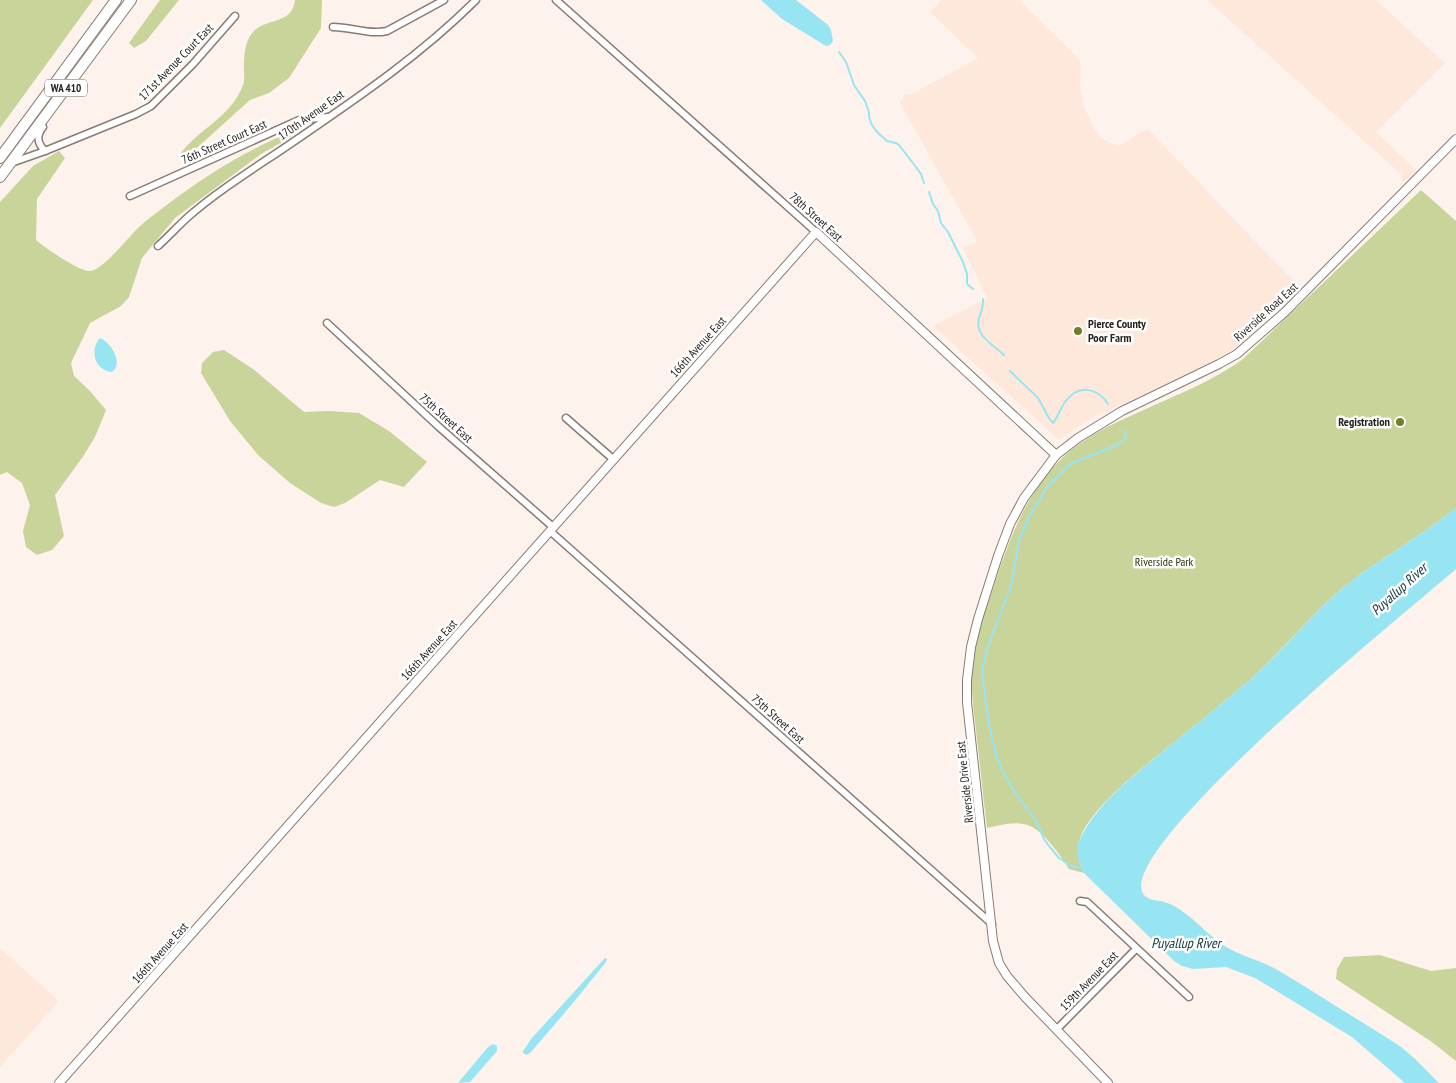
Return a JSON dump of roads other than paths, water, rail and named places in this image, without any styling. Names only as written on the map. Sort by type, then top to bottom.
[{"type":"highway","name":"WA 410","points":[[0,158],[116,0]]},
{"type":"highway","name":"WA 410","points":[[0,176],[131,0]]},
{"type":"street","points":[[333,27],[379,33],[398,26],[444,0]]},
{"type":"street","name":"170th Avenue East","points":[[158,246],[188,217],[237,179],[329,117],[437,37],[476,0]]},
{"type":"street","name":"78th Street East","points":[[556,0],[816,232],[1056,455]]},
{"type":"street","name":"171st Avenue Court East","points":[[10,163],[45,151],[136,114],[151,106],[193,64],[235,16]]},
{"type":"street","points":[[45,151],[38,140],[39,132],[53,113],[57,100]]},
{"type":"street","name":"76th Street Court East","points":[[130,196],[299,120],[329,117]]},
{"type":"street","name":"Riverside Road East","points":[[1056,455],[1078,438],[1115,416],[1237,354],[1285,312],[1456,139]]},
{"type":"street","name":"166th Avenue East","points":[[59,1083],[816,232]]},
{"type":"street","name":"75th Street East","points":[[327,322],[439,427],[992,924]]},
{"type":"street","points":[[566,418],[613,459]]},
{"type":"street","name":"Riverside Drive East","points":[[1056,455],[1024,498],[1010,524],[998,556],[978,619],[968,664],[967,702],[993,941],[999,963],[1002,970],[1024,997],[1108,1083]]},
{"type":"street","points":[[1080,901],[1087,902],[1136,949],[1190,996]]},
{"type":"street","name":"159th Avenue East","points":[[1057,1030],[1136,949]]},
{"type":"water","points":[[761,0],[796,0],[828,25],[833,41],[830,45],[826,46],[782,19]]},
{"type":"water","points":[[100,338],[112,348],[115,354],[117,364],[112,372],[101,368],[94,354]]},
{"type":"water","name":"Puyallup River","points":[[1456,508],[1456,569],[1331,676],[1215,783],[1171,833],[1145,872],[1145,896],[1147,898],[1176,907],[1223,945],[1272,967],[1383,1035],[1406,1051],[1439,1083],[1405,1083],[1352,1037],[1255,978],[1226,967],[1193,969],[1182,966],[1174,961],[1084,873],[1077,850],[1081,837],[1097,812],[1139,771],[1256,674],[1347,584]]},
{"type":"water","points":[[605,958],[607,959],[606,962],[531,1052],[527,1055],[523,1053],[532,1038]]},
{"type":"water","points":[[493,1044],[497,1046],[497,1051],[470,1082],[458,1083],[488,1047]]},
{"type":"waterway","points":[[839,52],[846,62],[854,85],[865,101],[872,125],[887,141],[899,145],[921,174],[924,183]]},
{"type":"waterway","points":[[929,192],[933,204],[938,211],[941,223],[948,232],[963,262],[967,274],[967,284],[973,289]]},
{"type":"waterway","points":[[983,299],[983,307],[978,324],[979,330],[986,340],[1004,355]]},
{"type":"waterway","points":[[1010,371],[1038,398],[1053,423],[1070,396],[1081,390],[1093,391],[1104,398],[1108,404]]},
{"type":"waterway","points":[[1083,869],[1070,865],[1059,858],[1049,846],[1035,819],[1013,790],[1004,774],[997,758],[989,726],[982,672],[988,646],[1011,586],[1019,540],[1029,517],[1048,486],[1070,464],[1123,441],[1126,436],[1125,430]]},
{"type":"place","name":"Pierce County Poor Farm","points":[[1078,331]]},
{"type":"place","name":"Registration","points":[[1400,422]]},
{"type":"park label","name":"Riverside Park","points":[[1164,562]]}]
